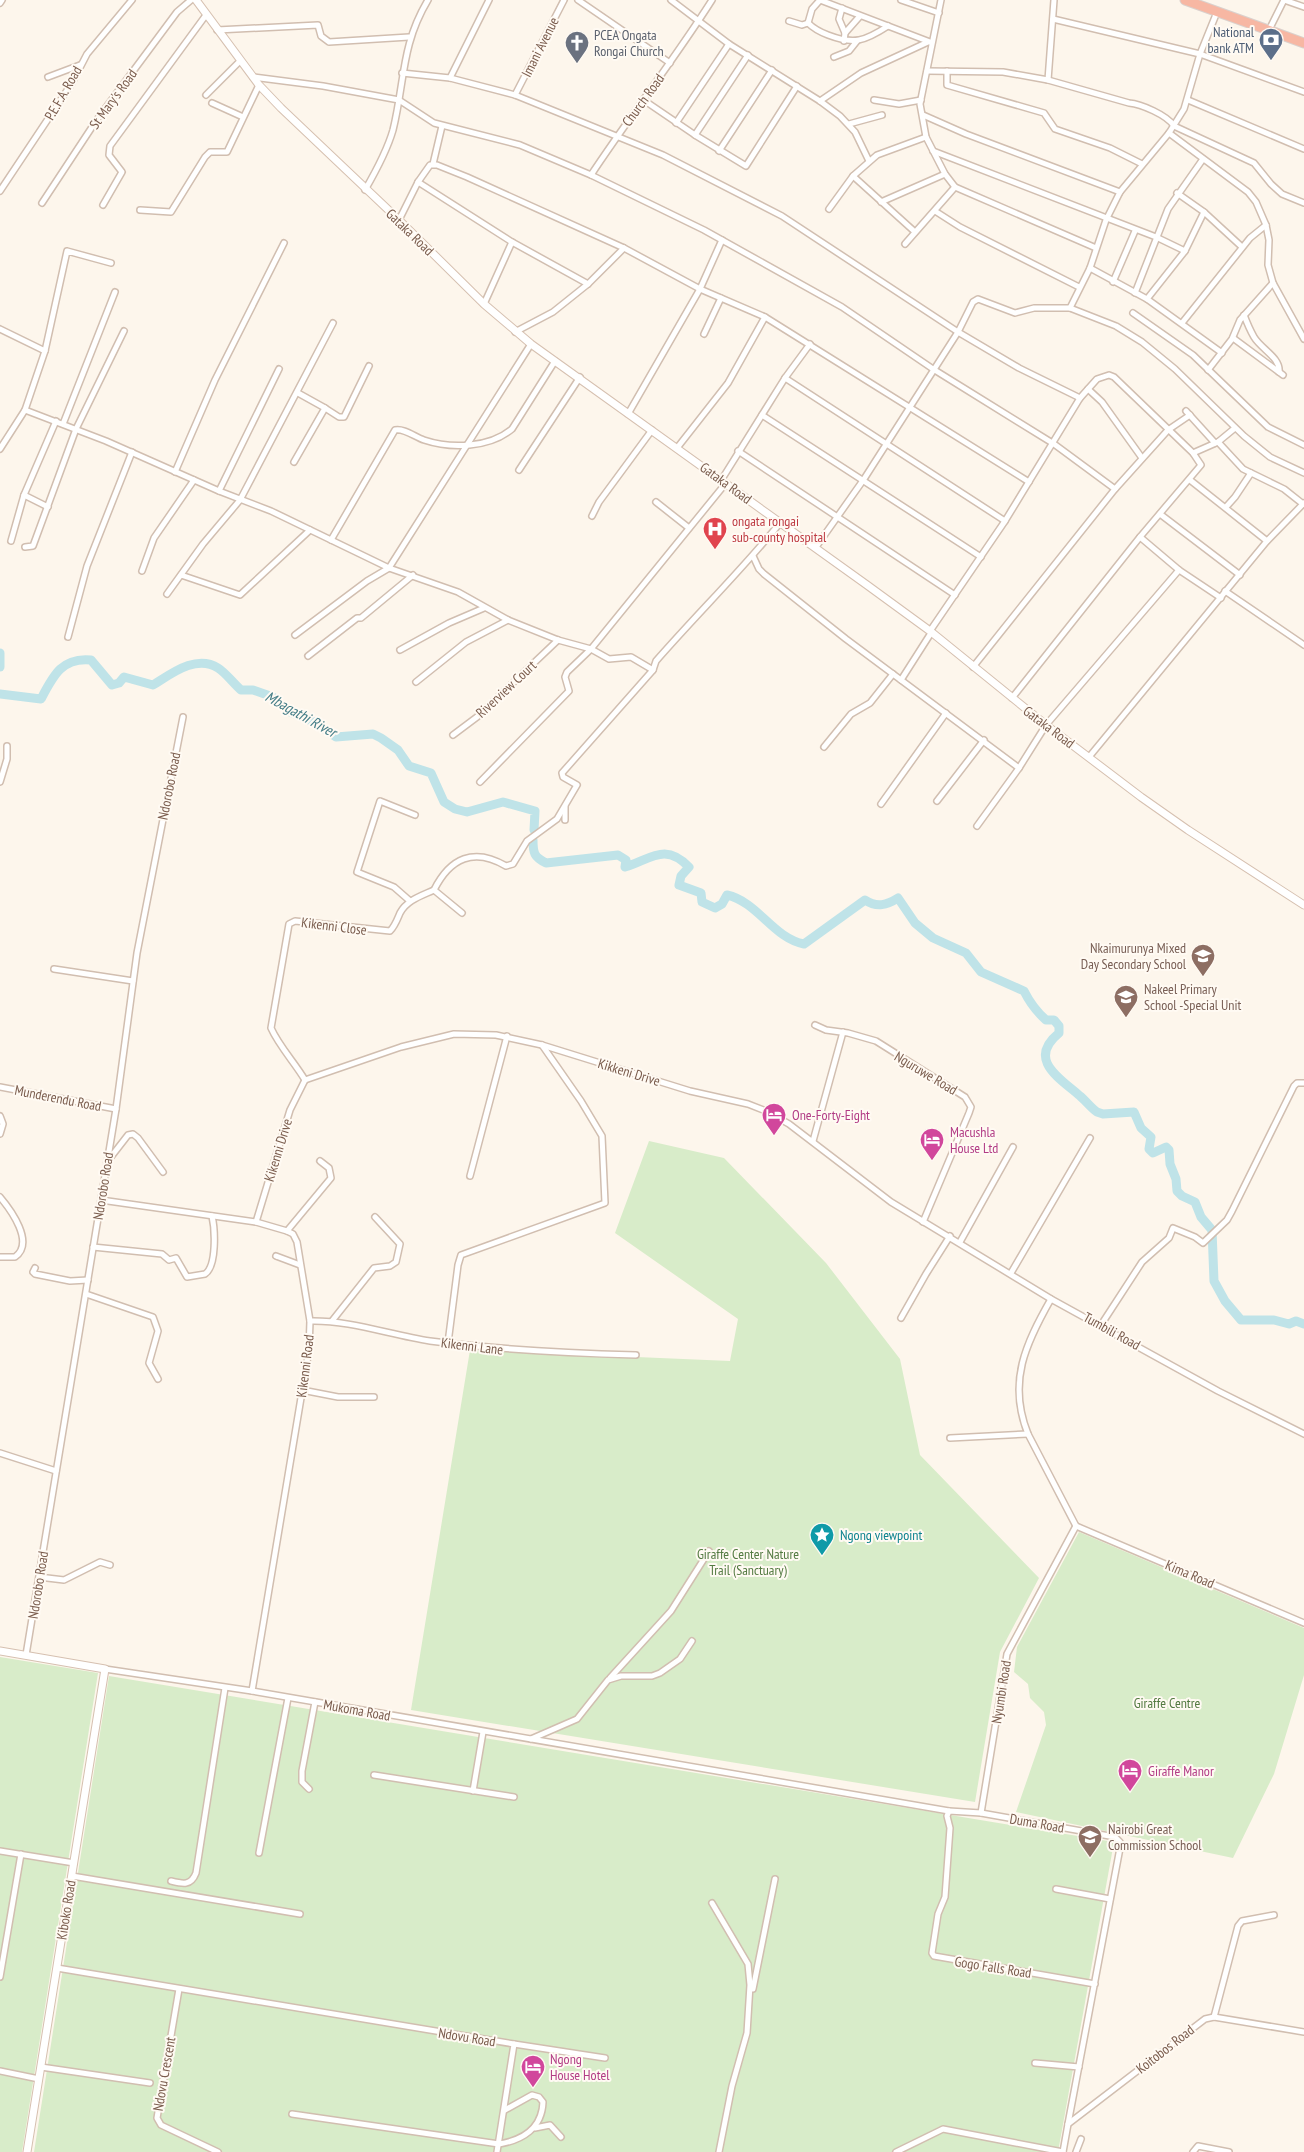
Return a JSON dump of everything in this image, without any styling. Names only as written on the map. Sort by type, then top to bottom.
[{"type":"highway","points":[[1185,0],[1304,42]]},
{"type":"street","name":"P.E.F.A. Road","points":[[0,191],[72,84],[86,54],[132,0]]},
{"type":"street","name":"St Mary's Road","points":[[42,203],[96,121],[177,12],[191,0]]},
{"type":"street","name":"Gataka Road","points":[[196,0],[216,30],[259,86],[365,190],[399,220],[515,332],[816,547],[931,632],[1046,725],[1188,830],[1304,905]]},
{"type":"street","points":[[365,190],[383,158],[392,132],[410,37],[428,0]]},
{"type":"street","points":[[450,78],[489,0]]},
{"type":"street","name":"Imani Avenue","points":[[515,95],[564,0]]},
{"type":"street","points":[[578,0],[670,63]]},
{"type":"street","points":[[671,0],[729,44],[820,101],[849,124],[869,161]]},
{"type":"street","name":"Church Road","points":[[591,175],[617,135],[645,101],[712,0]]},
{"type":"street","points":[[808,23],[812,9],[820,0],[833,2],[860,16],[930,42]]},
{"type":"street","points":[[901,0],[939,13]]},
{"type":"street","points":[[942,0],[930,42],[921,100],[926,137],[945,174],[954,187],[1096,248]]},
{"type":"street","points":[[1048,80],[1054,0]]},
{"type":"street","points":[[1269,30],[1284,0],[1304,7]]},
{"type":"street","points":[[842,8],[839,19],[845,33],[844,41]]},
{"type":"street","points":[[1070,308],[1090,268],[1106,220],[1120,192],[1174,126],[1188,100],[1200,54],[1217,12]]},
{"type":"street","points":[[103,205],[122,172],[109,155],[110,146],[206,15]]},
{"type":"street","points":[[845,33],[860,16]]},
{"type":"street","points":[[1053,19],[1200,54],[1304,92]]},
{"type":"street","points":[[789,21],[802,25],[808,23]]},
{"type":"street","points":[[808,23],[815,30],[844,41],[857,40],[888,26]]},
{"type":"street","points":[[216,30],[318,25],[321,36],[329,42],[410,37]]},
{"type":"street","points":[[834,57],[849,51],[857,40]]},
{"type":"street","points":[[820,101],[861,72],[930,42]]},
{"type":"street","points":[[676,123],[729,44]]},
{"type":"street","points":[[695,135],[748,55]]},
{"type":"street","points":[[206,95],[240,61]]},
{"type":"street","points":[[48,77],[80,64]]},
{"type":"street","points":[[720,151],[772,70]]},
{"type":"street","points":[[927,71],[984,70],[1048,80],[1129,103],[1138,103],[1145,109],[1169,118],[1174,126],[1254,163],[1282,194],[1304,203]]},
{"type":"street","points":[[947,71],[946,86],[1044,113],[1055,129],[1110,148],[1142,164]]},
{"type":"street","points":[[402,73],[450,78],[515,95],[663,155],[782,216],[958,332],[1019,368],[1080,398]]},
{"type":"street","points":[[253,77],[323,86],[399,100],[442,126],[464,129],[520,144],[591,175],[722,240],[842,307],[934,369],[1054,444],[1115,489]]},
{"type":"street","points":[[140,210],[171,212],[205,157],[210,152],[227,152],[259,86]]},
{"type":"street","points":[[645,101],[743,166],[749,165],[797,86]]},
{"type":"street","points":[[874,100],[899,104],[921,100]]},
{"type":"street","points":[[1188,100],[1304,149]]},
{"type":"street","points":[[212,103],[243,117]]},
{"type":"street","points":[[849,124],[882,115]]},
{"type":"street","points":[[923,115],[966,134],[1120,192]]},
{"type":"street","points":[[399,220],[418,182],[433,164],[442,126]]},
{"type":"street","points":[[1169,132],[1248,192],[1256,202],[1266,225],[1269,240],[1268,265],[1273,283],[1304,340]]},
{"type":"street","points":[[829,210],[853,176],[869,161],[883,152],[926,137]]},
{"type":"street","points":[[933,151],[1134,231],[1156,237],[1184,251]]},
{"type":"street","points":[[1135,294],[1156,237],[1177,194],[1203,159]]},
{"type":"street","points":[[433,164],[624,248],[700,289],[765,317],[1029,482]]},
{"type":"street","points":[[881,202],[945,174]]},
{"type":"street","points":[[853,176],[915,232]]},
{"type":"street","points":[[418,182],[512,242],[588,284]]},
{"type":"street","points":[[905,244],[954,187]]},
{"type":"street","points":[[1177,194],[1204,212],[1242,247]]},
{"type":"street","points":[[935,211],[960,227],[1079,287]]},
{"type":"street","points":[[1147,299],[1184,251],[1204,212]]},
{"type":"street","points":[[1182,323],[1242,247],[1266,225]]},
{"type":"street","points":[[1113,282],[1134,231]]},
{"type":"street","points":[[628,414],[700,289],[722,240]]},
{"type":"street","points":[[484,304],[512,242]]},
{"type":"street","points":[[175,472],[215,380],[284,243]]},
{"type":"street","points":[[515,332],[552,312],[588,284],[624,248]]},
{"type":"street","points":[[0,449],[25,410],[45,351],[67,251],[111,263]]},
{"type":"street","points":[[1090,268],[1147,299],[1222,352]]},
{"type":"street","points":[[1208,370],[1233,338],[1244,315],[1273,283]]},
{"type":"street","points":[[63,424],[115,292]]},
{"type":"street","points":[[704,334],[721,298]]},
{"type":"street","points":[[816,547],[864,479],[958,332],[973,302],[978,299],[1015,313],[1034,308],[1070,308],[1116,326],[1142,342],[1197,389],[1235,428],[1270,457],[1304,473]]},
{"type":"street","points":[[1133,313],[1194,355],[1268,427],[1304,445]]},
{"type":"street","points":[[1233,338],[1281,374],[1279,366],[1274,359],[1254,338],[1244,315]]},
{"type":"street","points":[[677,448],[728,383],[765,317]]},
{"type":"street","points":[[167,594],[240,500],[298,393],[333,323]]},
{"type":"street","points":[[0,329],[45,351]]},
{"type":"street","points":[[25,547],[33,546],[76,429],[124,330]]},
{"type":"street","points":[[295,634],[367,581],[389,568],[530,344]]},
{"type":"street","points":[[480,782],[569,691],[566,674],[591,649],[689,528],[724,481],[738,451],[785,378],[810,344]]},
{"type":"street","points":[[331,540],[395,430],[398,429],[434,442],[466,446],[505,435],[512,429],[555,361]]},
{"type":"street","points":[[298,393],[339,417],[344,417],[369,366]]},
{"type":"street","points":[[219,491],[279,369]]},
{"type":"street","points":[[901,680],[1054,444],[1080,398],[1102,376],[1114,377],[1193,453],[1201,465],[1140,537],[1012,698]]},
{"type":"street","points":[[519,470],[580,377]]},
{"type":"street","points":[[785,378],[1005,521]]},
{"type":"street","points":[[1088,389],[1102,402],[1142,458]]},
{"type":"street","points":[[294,462],[325,408]]},
{"type":"street","points":[[25,410],[76,429],[240,500],[271,511],[389,568],[458,592],[508,620],[558,640],[591,649],[608,659],[631,657],[653,670]]},
{"type":"street","points":[[1089,757],[1267,541],[1304,504],[1282,488],[1250,473],[1233,460],[1186,410]]},
{"type":"street","points":[[762,415],[864,479],[981,557]]},
{"type":"street","points":[[973,667],[1115,489],[1168,430],[1190,415]]},
{"type":"street","points":[[11,541],[24,495],[56,421]]},
{"type":"street","points":[[1193,453],[1217,442],[1235,428]]},
{"type":"street","points":[[592,516],[599,502],[652,430]]},
{"type":"street","points":[[738,451],[955,595]]},
{"type":"street","points":[[68,637],[87,566],[132,452]]},
{"type":"street","points":[[1226,507],[1250,473]]},
{"type":"street","points":[[142,571],[154,538],[194,480]]},
{"type":"street","points":[[1190,480],[1267,541]]},
{"type":"street","points":[[24,495],[48,507]]},
{"type":"street","points":[[656,502],[689,528]]},
{"type":"street","points":[[1160,514],[1240,575]]},
{"type":"street","points":[[415,814],[380,801],[357,872],[394,887],[410,901],[434,890],[447,868],[458,861],[488,857],[506,866],[513,864],[527,841],[553,823],[576,790],[577,784],[563,777],[562,773],[653,670],[656,661],[697,614],[753,556],[780,523]]},
{"type":"street","points":[[181,575],[240,595],[310,530]]},
{"type":"street","points":[[1140,537],[1180,570],[1220,598]]},
{"type":"street","points":[[753,556],[759,569],[764,574],[1019,768]]},
{"type":"street","points":[[977,826],[1019,768],[1046,725],[1180,570]]},
{"type":"street","points":[[308,656],[357,618],[361,618],[413,575]]},
{"type":"street","points":[[1226,591],[1304,646]]},
{"type":"street","points":[[400,650],[449,623],[484,608]]},
{"type":"street","points":[[416,682],[466,642],[508,620]]},
{"type":"street","name":"Riverview Court","points":[[453,735],[477,717],[558,640]]},
{"type":"street","points":[[824,747],[851,714],[870,703],[894,674]]},
{"type":"street","points":[[881,804],[946,713]]},
{"type":"street","name":"Ndorobo Road","points":[[26,1656],[116,1109],[133,981],[183,716]]},
{"type":"street","points":[[937,802],[984,740]]},
{"type":"street","points":[[0,782],[7,759],[7,746]]},
{"type":"street","points":[[0,754],[7,759]]},
{"type":"street","points":[[565,806],[565,820]]},
{"type":"street","points":[[434,890],[462,914]]},
{"type":"street","name":"Kikenni Close","points":[[305,1080],[271,1028],[288,924],[295,921],[390,931],[394,927],[401,911],[410,901]]},
{"type":"street","points":[[54,969],[133,981]]},
{"type":"street","name":"Nguruwe Road","points":[[815,1025],[826,1030],[843,1032],[876,1042],[965,1097],[969,1103],[969,1113],[923,1222]]},
{"type":"street","points":[[813,1141],[843,1032]]},
{"type":"street","name":"Kikkeni Drive","points":[[305,1080],[401,1046],[454,1034],[507,1036],[690,1091],[748,1104],[766,1111],[813,1141],[868,1186],[923,1222]]},
{"type":"street","points":[[470,1176],[507,1036]]},
{"type":"street","points":[[448,1343],[458,1264],[461,1256],[605,1203],[602,1136],[581,1101],[542,1045]]},
{"type":"street","name":"Kikenni Drive","points":[[256,1222],[290,1110],[305,1080]]},
{"type":"street","points":[[1101,1325],[1142,1262],[1169,1238],[1173,1228],[1195,1236],[1203,1243],[1219,1227],[1232,1211],[1294,1086],[1297,1083],[1304,1083]]},
{"type":"street","name":"Munderendu Road","points":[[0,1087],[116,1109]]},
{"type":"street","points":[[0,1116],[3,1124],[0,1134]]},
{"type":"street","points":[[106,1162],[128,1135],[133,1134],[163,1172]]},
{"type":"street","points":[[1011,1274],[1090,1138]]},
{"type":"street","points":[[960,1242],[1013,1147]]},
{"type":"street","points":[[101,1200],[256,1222],[287,1231],[330,1178],[329,1168],[320,1161]]},
{"type":"street","points":[[0,1197],[17,1224],[23,1242],[21,1251],[15,1257],[0,1257]]},
{"type":"street","points":[[94,1247],[162,1254],[169,1260],[175,1257],[186,1276],[205,1274],[210,1269],[215,1238],[212,1216]]},
{"type":"street","points":[[332,1321],[374,1268],[390,1266],[398,1258],[400,1244],[398,1239],[374,1217]]},
{"type":"street","name":"Tumbili Road","points":[[923,1222],[950,1236],[1051,1298],[1218,1391],[1304,1434]]},
{"type":"street","name":"Kikenni Road","points":[[252,1691],[308,1350],[310,1321],[295,1238],[287,1231]]},
{"type":"street","points":[[901,1318],[950,1236]]},
{"type":"street","points":[[276,1256],[300,1265]]},
{"type":"street","points":[[35,1268],[34,1273],[43,1276],[70,1281],[88,1280]]},
{"type":"street","points":[[86,1294],[154,1317],[158,1331],[149,1363],[158,1379]]},
{"type":"street","points":[[1051,1298],[1030,1335],[1022,1356],[1019,1384],[1020,1402],[1022,1419],[1028,1434],[1076,1526]]},
{"type":"street","name":"Kikenni Lane","points":[[310,1321],[332,1321],[448,1343],[497,1350],[636,1355]]},
{"type":"street","points":[[302,1390],[338,1397],[374,1397]]},
{"type":"street","points":[[950,1438],[1028,1434]]},
{"type":"street","points":[[0,1453],[56,1471]]},
{"type":"street","name":"Kima Road","points":[[1076,1526],[1304,1623]]},
{"type":"street","name":"Nyumbi Road","points":[[981,1814],[1007,1654],[1076,1526]]},
{"type":"street","points":[[530,1739],[577,1718],[608,1680],[671,1611],[709,1551]]},
{"type":"street","points":[[39,1578],[64,1580],[100,1562],[110,1565]]},
{"type":"street","points":[[608,1680],[621,1676],[642,1677],[660,1673],[680,1658],[692,1641]]},
{"type":"street","name":"Mukoma Road","points":[[0,1651],[252,1691],[950,1811]]},
{"type":"street","name":"Kiboko Road","points":[[27,2152],[105,1669]]},
{"type":"street","points":[[171,1881],[187,1884],[192,1882],[196,1873],[225,1688]]},
{"type":"street","points":[[259,1853],[288,1698]]},
{"type":"street","points":[[309,1789],[302,1782],[302,1770],[315,1702]]},
{"type":"street","points":[[473,1791],[483,1732]]},
{"type":"street","points":[[374,1776],[514,1797]]},
{"type":"street","name":"Duma Road","points":[[950,1811],[981,1814],[1115,1837],[1120,1842],[1110,1899]]},
{"type":"street","name":"Gogo Falls Road","points":[[950,1811],[947,1816],[950,1828],[945,1897],[938,1914],[932,1953],[934,1956],[1095,1984]]},
{"type":"street","points":[[0,1851],[74,1863]]},
{"type":"street","points":[[0,1976],[21,1854]]},
{"type":"street","points":[[72,1876],[300,1914]]},
{"type":"street","points":[[719,2152],[732,2086],[747,2033],[750,2002],[776,1879]]},
{"type":"street","points":[[896,2152],[943,2129],[1063,2152],[1110,1899],[1056,1889]]},
{"type":"street","points":[[712,1903],[748,1964],[750,2002]]},
{"type":"street","points":[[1274,1915],[1242,1921],[1238,1926],[1214,2017],[1304,2032]]},
{"type":"street","name":"Ndovu Road","points":[[57,1968],[372,2022],[514,2044],[497,2152]]},
{"type":"street","name":"Ndovu Crescent","points":[[179,1989],[157,2118],[161,2125],[218,2152]]},
{"type":"street","name":"Koitobos Road","points":[[1068,2124],[1199,2022],[1214,2017]]},
{"type":"street","points":[[514,2044],[606,2058]]},
{"type":"street","points":[[1035,2062],[1079,2067]]},
{"type":"street","points":[[41,2067],[150,2083]]},
{"type":"street","points":[[0,2071],[39,2079]]},
{"type":"street","points":[[505,2110],[532,2096],[539,2097],[543,2102],[543,2110],[535,2128]]},
{"type":"street","points":[[292,2114],[499,2144],[511,2142],[535,2128],[550,2125],[561,2137]]},
{"type":"street","points":[[1076,2152],[1081,2138]]},
{"type":"street","points":[[1193,2152],[1198,2146],[1229,2152]]},
{"type":"green space","name":"Giraffe Center Nature Trail (Sanctuary)","points":[[649,1141],[724,1158],[826,1263],[900,1359],[920,1455],[1039,1578],[1000,1652],[975,1802],[411,1710],[470,1350],[730,1361],[738,1319],[615,1233]]},
{"type":"green space","name":"Giraffe Centre","points":[[1079,1532],[1304,1628],[1304,1675],[1274,1774],[1233,1858],[1016,1812],[1046,1725],[1044,1712],[1030,1698],[1028,1684],[1014,1672],[1017,1647]]},
{"type":"green space","points":[[0,1657],[98,1673],[22,2152],[0,2152]]},
{"type":"green space","points":[[109,1676],[1114,1842],[1058,2152],[34,2152]]},
{"type":"waterway","name":"Mbagathi River","points":[[0,653],[0,667]]},
{"type":"waterway","name":"Mbagathi River","points":[[0,694],[41,699],[54,676],[60,670],[66,665],[81,660],[91,660],[112,685],[119,683],[124,677],[153,685],[184,667],[201,663],[210,664],[221,670],[241,690],[253,690],[273,697],[288,711],[314,722],[336,737],[373,734],[381,738],[398,750],[409,766],[431,773],[444,802],[455,809],[467,812],[503,802],[535,811],[534,830]]},
{"type":"waterway","name":"Mbagathi River","points":[[533,840],[535,854],[546,863],[618,855],[626,860],[625,867],[650,857],[665,854],[673,855],[689,867],[681,876],[679,885],[701,893],[702,902],[715,908],[722,904],[727,895],[738,899],[757,912],[783,935],[804,944],[865,900],[882,905],[898,898],[915,923],[933,938],[966,953],[981,972],[1024,991],[1034,1007],[1046,1020],[1054,1020],[1059,1026],[1059,1033],[1050,1043],[1046,1052],[1046,1060],[1056,1076],[1097,1112],[1103,1114],[1134,1112],[1141,1128],[1151,1137],[1149,1149],[1153,1153],[1166,1147],[1169,1150],[1170,1164],[1176,1179],[1177,1191],[1182,1196],[1195,1202],[1201,1217],[1212,1230],[1214,1281],[1225,1301],[1241,1320],[1274,1320],[1289,1324],[1296,1321],[1304,1324]]},
{"type":"place","name":"National bank ATM","points":[[1271,61]]},
{"type":"place","name":"PCEA Ongata Rongai Church","points":[[577,64]]},
{"type":"place","name":"ongata rongai sub-county hospital","points":[[715,550]]},
{"type":"place","name":"Nkaimurunya Mixed Day Secondary School","points":[[1203,977]]},
{"type":"place","name":"Nakeel Primary School -Special Unit","points":[[1126,1018]]},
{"type":"place","name":"One-Forty-Eight","points":[[774,1136]]},
{"type":"place","name":"Macushla House Ltd","points":[[932,1161]]},
{"type":"place","name":"Ngong viewpoint","points":[[822,1556]]},
{"type":"place","name":"Giraffe Manor","points":[[1130,1792]]},
{"type":"place","name":"Nairobi Great Commission School","points":[[1090,1858]]},
{"type":"place","name":"Ngong House Hotel","points":[[533,2088]]}]
